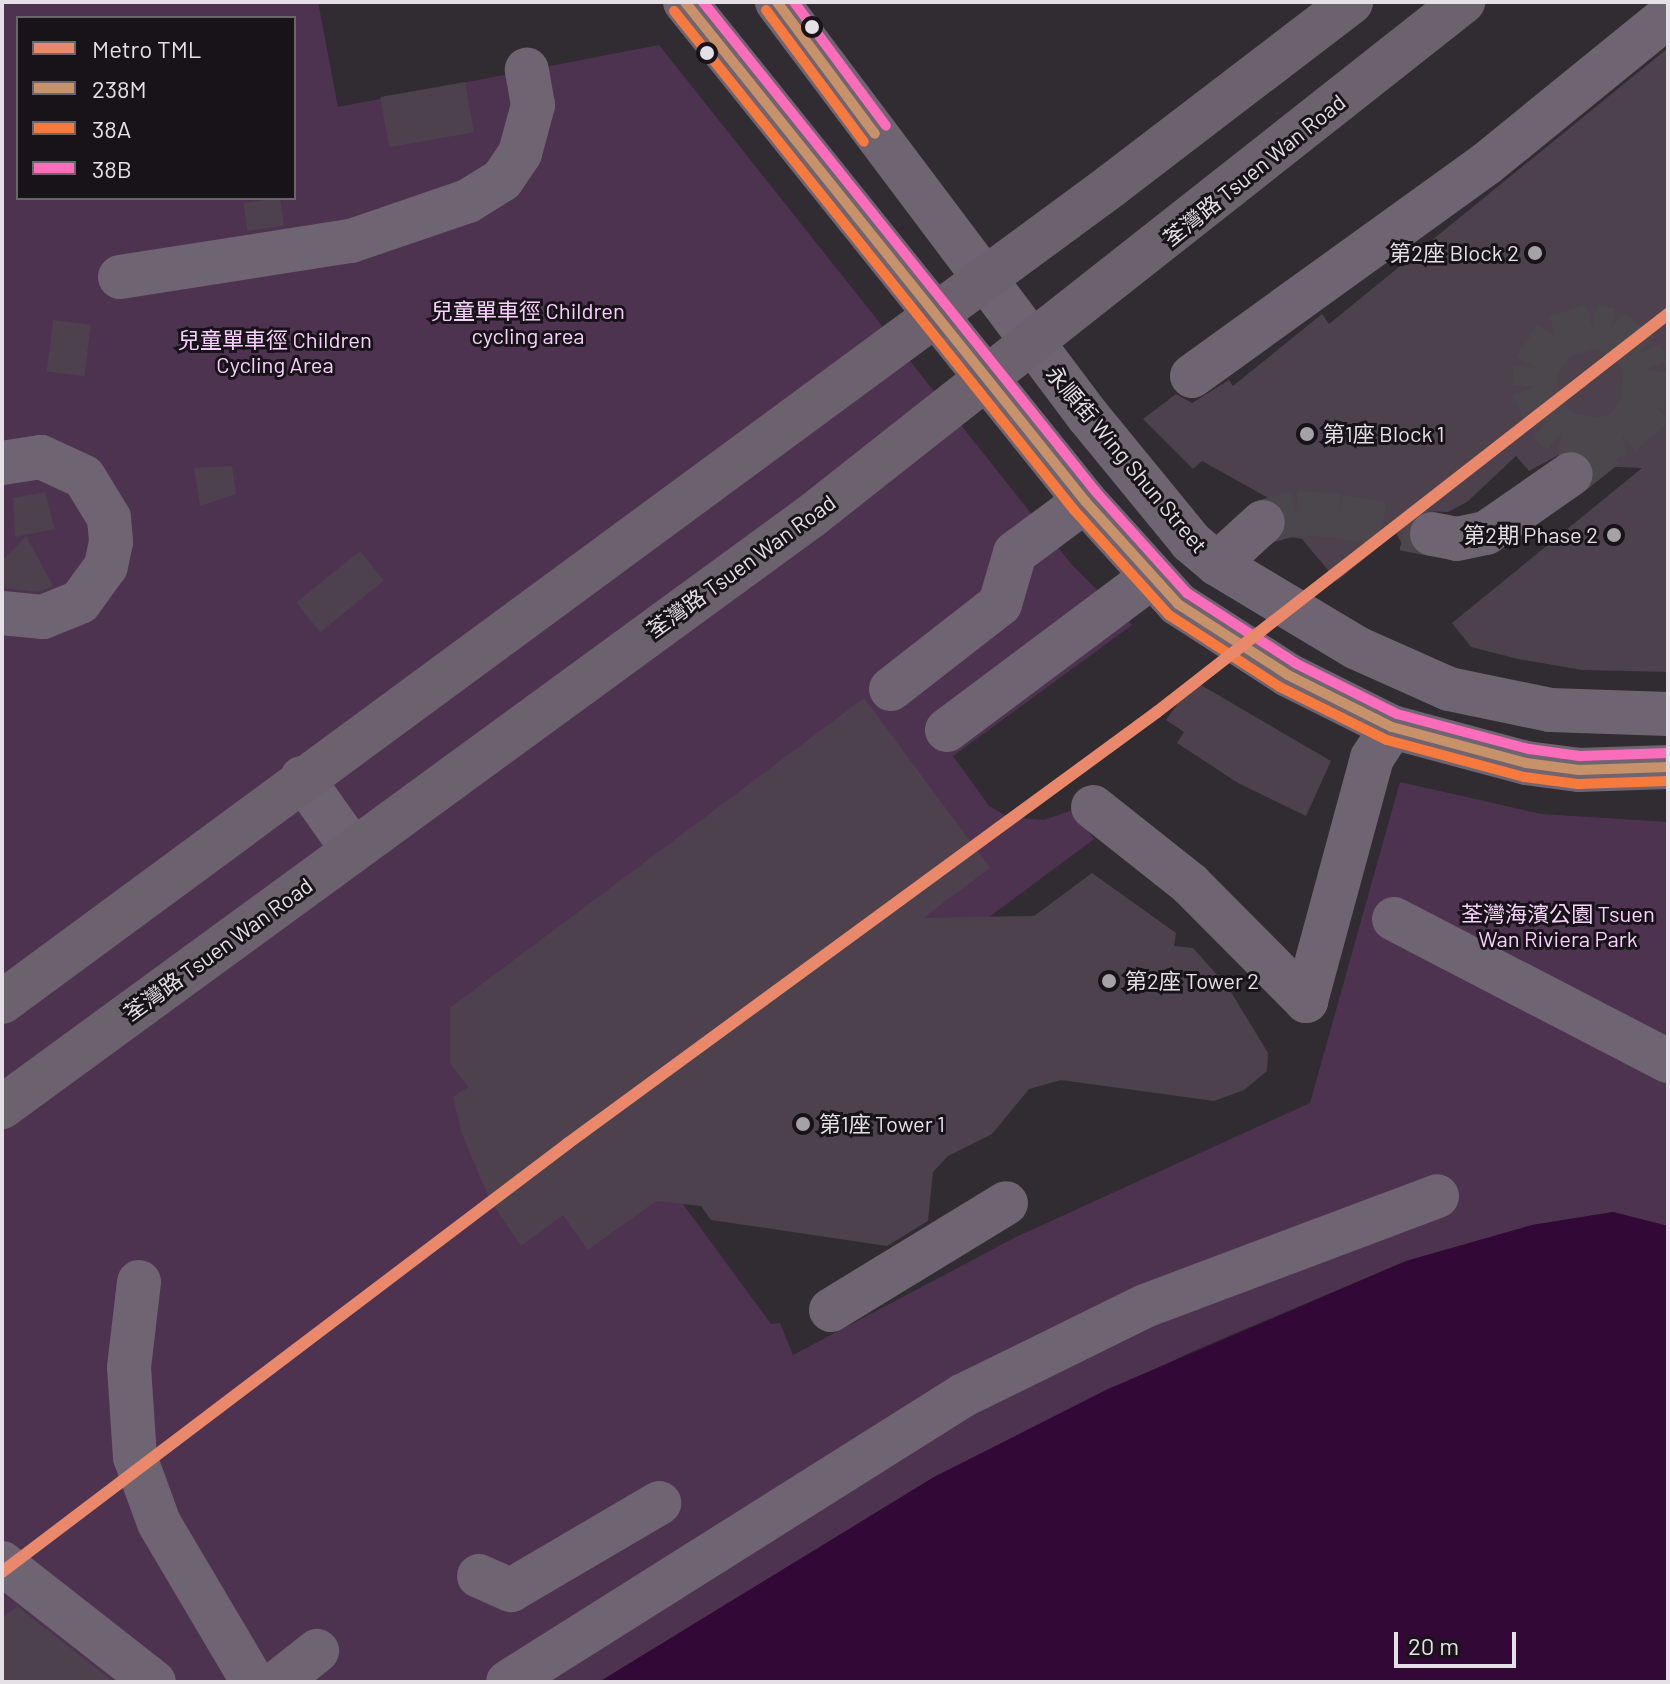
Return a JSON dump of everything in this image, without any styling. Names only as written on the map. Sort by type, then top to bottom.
[{"type":"highway","points":[[2,1002],[302,778],[1112,185],[1351,2]]},
{"type":"highway","name":"荃灣路 Tsuen Wan Road","points":[[2,1107],[810,517],[1463,2]]},
{"type":"street","points":[[685,2],[1150,578],[1236,644],[1392,727],[1539,765],[1579,770],[1668,767]]},
{"type":"street","name":"永順街 Wing Shun Street","points":[[777,2],[1069,392],[1191,542],[1217,564],[1357,648],[1449,689],[1550,710],[1668,714]]},
{"type":"street","points":[[1192,376],[1486,164],[1668,16]]},
{"type":"street","points":[[120,277],[351,241],[468,201],[502,180],[520,153],[533,105],[527,70]]},
{"type":"street","points":[[2,463],[41,457],[84,477],[109,518],[111,542],[106,566],[80,602],[43,617],[2,613]]},
{"type":"street","points":[[1432,534],[1457,539],[1486,533],[1571,474]]},
{"type":"street","points":[[891,689],[1000,604],[1015,553],[1085,501]]},
{"type":"street","points":[[1217,564],[1263,522]]},
{"type":"street","points":[[947,730],[1150,578]]},
{"type":"street","points":[[1093,807],[1190,884],[1306,1001],[1372,758],[1392,727]]},
{"type":"street","points":[[302,778],[353,850]]},
{"type":"street","points":[[1394,919],[1668,1061]]},
{"type":"street","points":[[508,1682],[962,1396],[1145,1306],[1437,1196]]},
{"type":"street","points":[[831,1310],[1006,1203]]},
{"type":"street","points":[[139,1282],[129,1367],[135,1457],[159,1523],[253,1682]]},
{"type":"street","points":[[479,1576],[511,1590],[659,1503]]},
{"type":"street","points":[[2,1563],[154,1682]]},
{"type":"street","points":[[278,1682],[317,1651]]},
{"type":"green space","points":[[2,2],[318,2],[338,107],[659,45],[1072,565],[1132,625],[953,756],[989,806],[1008,817],[1044,820],[1073,810],[1094,839],[655,1166],[771,1324],[780,1323],[793,1355],[1016,1237],[1310,1103],[1400,782],[1541,814],[1668,822],[1668,1226],[1613,1212],[1532,1225],[1406,1261],[1193,1351],[934,1477],[599,1682],[2,1682]]},
{"type":"shaded area","points":[[1613,1212],[1668,1226],[1668,1682],[599,1682],[934,1477],[1108,1389],[1406,1261],[1532,1225]]},
{"type":"building","points":[[1668,48],[1668,672],[1582,670],[1518,659],[1471,647],[1452,623],[1642,468],[1594,466],[1582,452],[1570,449],[1529,471],[1516,456],[1467,502],[1448,512],[1423,511],[1413,518],[1408,538],[1401,542],[1396,533],[1337,581],[1302,539],[1283,536],[1287,517],[1281,505],[1202,461],[1193,469],[1143,419],[1176,394],[1192,403],[1229,380],[1233,386],[1322,314],[1329,324]]},
{"type":"building","points":[[465,82],[474,132],[389,147],[380,97]]},
{"type":"building","points":[[280,200],[284,226],[247,231],[243,203]]},
{"type":"building","points":[[53,320],[91,325],[84,376],[47,372]]},
{"type":"building","points":[[232,466],[236,494],[200,506],[194,468]]},
{"type":"building","points":[[45,492],[55,529],[15,537],[13,498]]},
{"type":"building","points":[[26,536],[53,586],[39,592],[2,588],[2,561]]},
{"type":"building","points":[[360,551],[384,581],[320,632],[296,603]]},
{"type":"building","points":[[1194,681],[1331,761],[1306,816],[1238,783],[1177,743],[1184,732],[1166,720]]},
{"type":"building","points":[[864,698],[990,868],[923,918],[1034,916],[1092,873],[1176,933],[1174,946],[1193,948],[1228,987],[1268,1053],[1267,1071],[1244,1090],[1214,1101],[1061,1080],[1029,1089],[992,1134],[948,1156],[933,1172],[928,1221],[887,1246],[711,1220],[701,1206],[656,1201],[588,1250],[563,1215],[521,1246],[490,1200],[462,1134],[453,1097],[468,1087],[450,1063],[450,1008]]},
{"type":"building","points":[[17,1606],[113,1682],[2,1682],[2,1618]]},
{"type":"tunnel","points":[[1571,474],[1621,434],[1632,422],[1642,407],[1646,370],[1639,353],[1610,330],[1592,326],[1556,337],[1536,368],[1534,387],[1548,421],[1562,433],[1599,440],[1621,434],[1668,393]]},
{"type":"tunnel","points":[[1263,522],[1296,513],[1339,516],[1432,534]]},
{"type":"metro line","name":"TML","points":[[2,1572],[567,1144],[1157,712],[1668,314]]},
{"type":"transit line","name":"238M","points":[[685,2],[1085,501],[1178,604],[1288,675],[1392,727],[1526,763],[1579,770],[1668,767]]},
{"type":"transit line","name":"38B","points":[[703,2],[1096,492],[1187,593],[1295,663],[1397,714],[1529,749],[1580,756],[1668,753]]},
{"type":"transit line","name":"238M","points":[[777,2],[875,134]]},
{"type":"transit line","name":"38B","points":[[794,2],[886,126]]},
{"type":"transit line","name":"38A","points":[[766,10],[864,142]]},
{"type":"transit line","name":"38A","points":[[674,11],[1074,510],[1169,615],[1280,687],[1387,740],[1524,777],[1578,784],[1668,781]]},
{"type":"place","name":"第2座 Block 2","points":[[1535,253]]},
{"type":"place","name":"第1座 Block 1","points":[[1307,434]]},
{"type":"place","name":"第2期 Phase 2","points":[[1614,535]]},
{"type":"place","name":"第2座 Tower 2","points":[[1109,981]]},
{"type":"place","name":"第1座 Tower 1","points":[[803,1124]]},
{"type":"park label","name":"兒童單車徑 Children cycling area","points":[[528,322]]},
{"type":"park label","name":"兒童單車徑 Children Cycling Area","points":[[275,352]]},
{"type":"park label","name":"荃灣海濱公園 Tsuen Wan Riviera Park","points":[[1558,926]]}]
